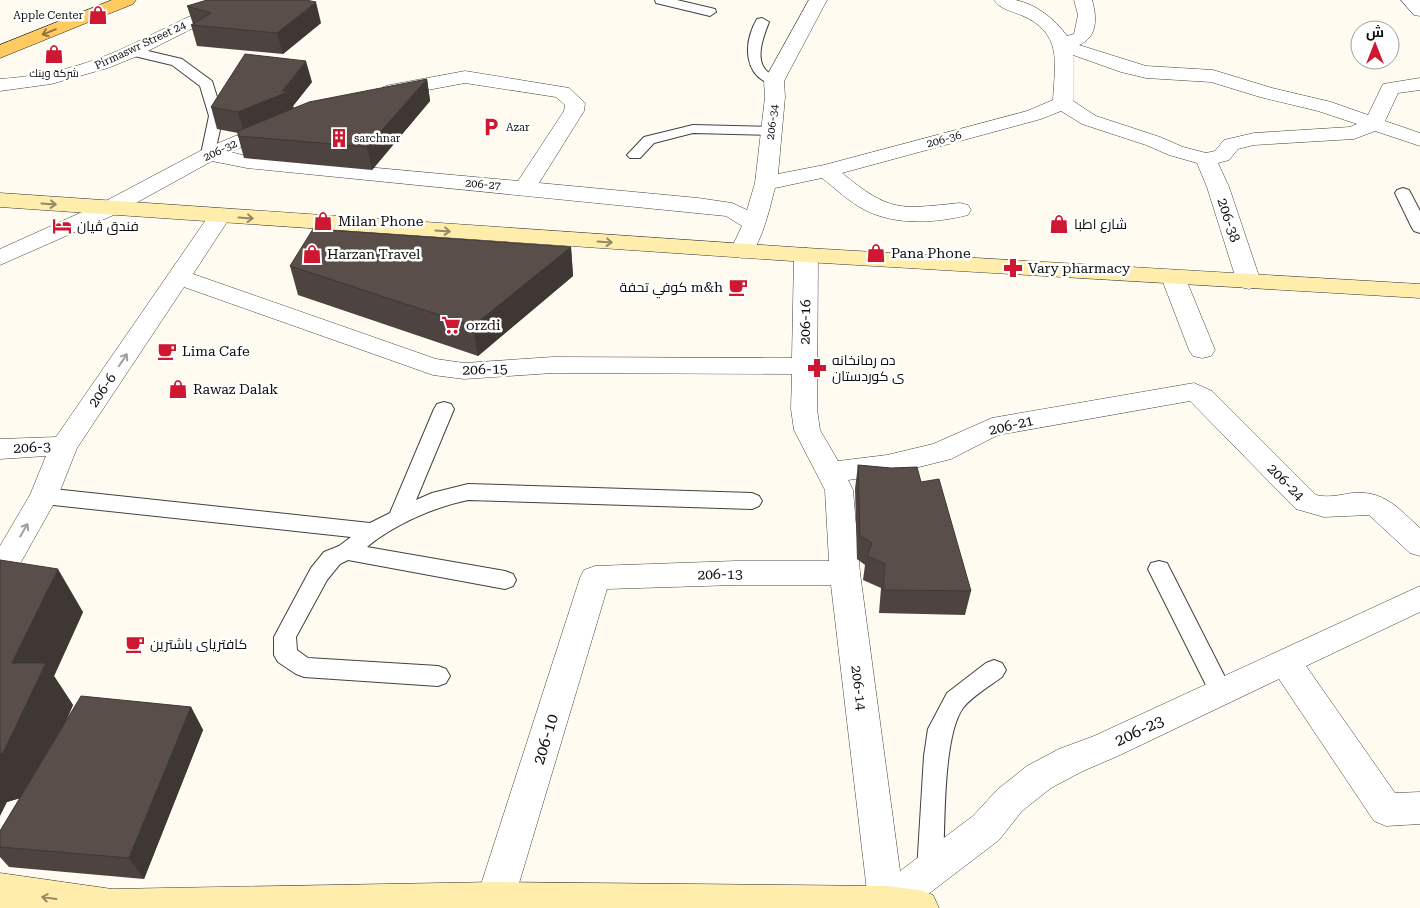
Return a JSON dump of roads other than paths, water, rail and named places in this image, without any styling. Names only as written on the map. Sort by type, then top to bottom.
[{"type":"main road","points":[[0,52],[127,0]]},
{"type":"main road","points":[[0,200],[108,209],[742,251],[1420,291]]},
{"type":"main road","points":[[0,891],[112,907],[495,900],[903,906]]},
{"type":"street","name":"Pirmaswr Street 24","points":[[0,85],[21,84],[59,77],[97,66],[131,52],[208,14],[248,0]]},
{"type":"street","name":"206-34","points":[[742,251],[754,224],[766,183],[776,97],[774,81],[778,69],[818,0]]},
{"type":"street","points":[[1003,0],[1012,7],[1041,19],[1062,44],[1128,68],[1146,72],[1213,76],[1267,93],[1324,106],[1420,140]]},
{"type":"street","points":[[1062,44],[1082,37],[1087,15],[1083,0]]},
{"type":"street","points":[[1410,0],[1420,11]]},
{"type":"street","points":[[1062,44],[1064,103],[1089,120],[1206,160],[1222,156],[1231,144],[1254,139],[1354,133],[1374,124],[1390,88],[1420,84]]},
{"type":"street","points":[[374,92],[397,91],[449,78],[465,77],[562,92],[575,103],[574,111],[525,188]]},
{"type":"street","name":"206-36","points":[[766,183],[826,171],[1034,115],[1064,103]]},
{"type":"street","name":"206-32","points":[[0,258],[108,209],[209,154],[290,119]]},
{"type":"street","name":"206-27","points":[[209,154],[247,162],[698,205],[732,210],[754,224]]},
{"type":"street","name":"206-38","points":[[1206,160],[1218,186],[1249,282]]},
{"type":"street","points":[[826,171],[852,192],[884,210],[910,214],[960,210]]},
{"type":"street","name":"206-6","points":[[0,572],[44,496],[64,446],[220,216]]},
{"type":"street","name":"206-16","points":[[806,255],[804,409],[807,430],[817,451],[831,472]]},
{"type":"street","name":"206-15","points":[[180,277],[433,367],[464,371],[553,365],[805,366]]},
{"type":"street","points":[[1173,277],[1202,350]]},
{"type":"street","name":"206-21","points":[[831,472],[887,465],[941,452],[992,427],[1194,392]]},
{"type":"street","name":"206-24","points":[[1194,392],[1203,397],[1306,502],[1321,508],[1371,503],[1379,507],[1420,545]]},
{"type":"street","name":"206-3","points":[[0,449],[64,446]]},
{"type":"street","name":"206-14","points":[[831,472],[839,490],[845,573],[903,906]]},
{"type":"street","name":"206-13","points":[[595,578],[736,573],[845,573]]},
{"type":"street","name":"206-10","points":[[495,900],[595,578]]},
{"type":"street","name":"206-23","points":[[903,906],[930,871],[986,828],[1010,800],[1039,777],[1071,760],[1106,746],[1420,598]]},
{"type":"street","points":[[1285,662],[1386,810],[1420,808]]},
{"type":"lane","points":[[661,0],[710,12]]},
{"type":"lane","points":[[762,22],[756,40],[754,59],[758,72],[774,81]]},
{"type":"lane","points":[[131,52],[177,62],[207,84],[216,116],[209,154]]},
{"type":"lane","points":[[635,155],[649,140],[693,129],[771,131]]},
{"type":"lane","points":[[1403,193],[1420,228]]},
{"type":"lane","points":[[399,516],[444,409]]},
{"type":"lane","points":[[438,676],[304,667],[286,655],[284,637],[319,574],[332,558],[347,552],[372,530],[439,498],[468,492],[752,501]]},
{"type":"lane","points":[[44,496],[372,530]]},
{"type":"lane","points":[[347,552],[505,580]]},
{"type":"lane","points":[[1159,570],[1221,692]]},
{"type":"lane","points":[[930,871],[936,756],[940,729],[956,700],[994,670]]},
{"type":"place","name":"Apple Center","points":[[98,15]]},
{"type":"place","name":"شرکة وينك","points":[[54,54]]},
{"type":"place","name":"Azar","points":[[491,127]]},
{"type":"place","name":"sarchnar","points":[[339,138]]},
{"type":"place","name":"Milan Phone","points":[[323,221]]},
{"type":"place","name":"شارع اطبا","points":[[1059,224]]},
{"type":"place","name":"فندق ڤيان","points":[[62,226]]},
{"type":"place","name":"Pana Phone","points":[[876,253]]},
{"type":"place","name":"Harzan Travel","points":[[312,254]]},
{"type":"place","name":"Vary pharmacy","points":[[1013,268]]},
{"type":"place","name":"كوفي تحفة m&h","points":[[738,287]]},
{"type":"place","name":"orzdi","points":[[451,325]]},
{"type":"place","name":"Lima Cafe","points":[[167,351]]},
{"type":"place","name":"ده رمانخانه ی کوردستان","points":[[817,368]]},
{"type":"place","name":"Rawaz Dalak","points":[[178,389]]},
{"type":"place","name":"كافترياى باشترين","points":[[135,644]]}]
